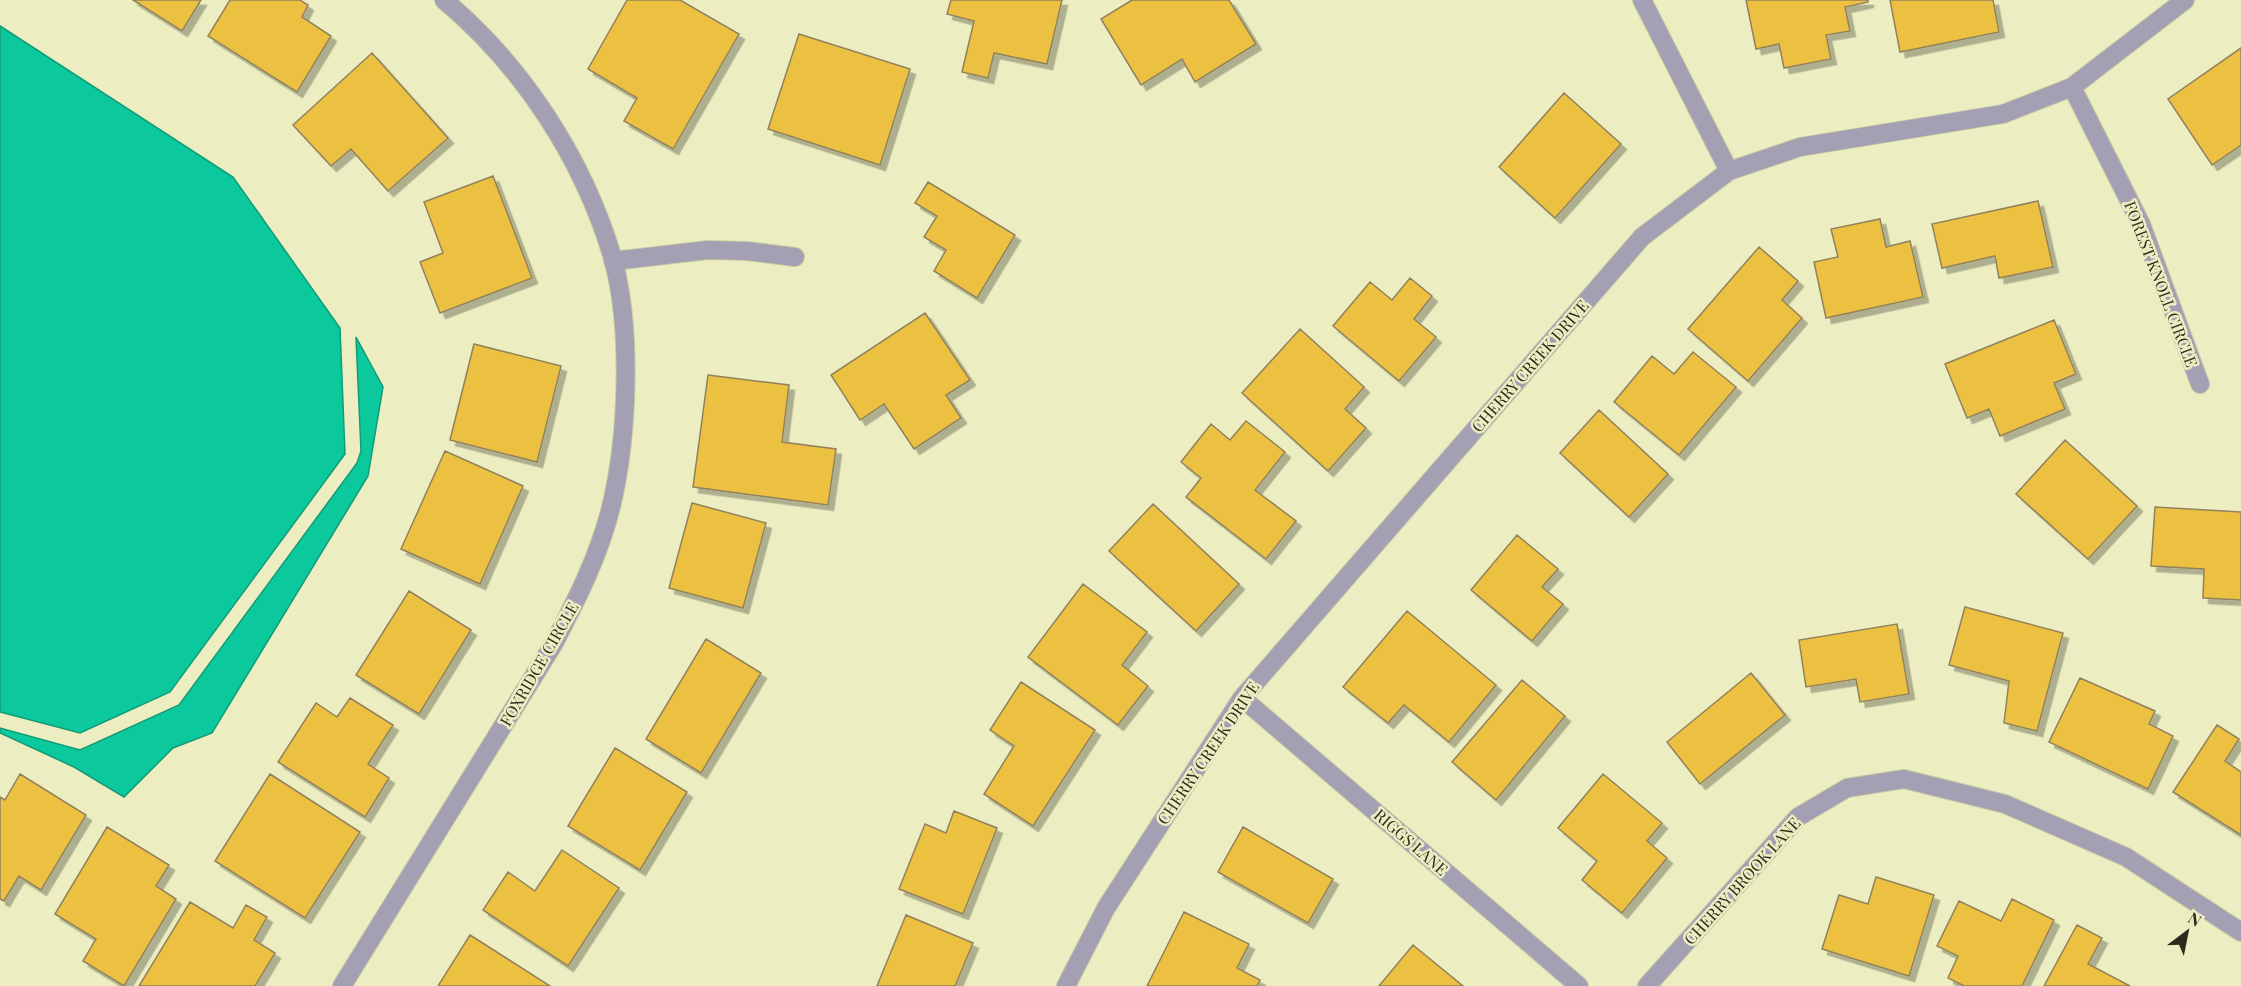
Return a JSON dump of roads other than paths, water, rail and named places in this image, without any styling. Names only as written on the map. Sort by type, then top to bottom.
[{"type":"street","name":"FOXRIDGE CIRCLE","points":[[342,986],[553,645],[575,602],[597,551],[611,507],[622,438],[625,384],[624,325],[613,261],[599,218],[579,171],[547,119],[482,35],[444,0]]},
{"type":"street","points":[[1642,0],[1729,171]]},
{"type":"street","name":"CHERRY CREEK DRIVE","points":[[1066,986],[1106,908],[1242,698],[1642,237],[1729,171],[1800,147],[2003,114],[2072,87],[2185,0]]},
{"type":"street","name":"FOREST KNOLL CIRCLE","points":[[2072,87],[2141,224],[2199,384]]},
{"type":"street","points":[[613,261],[708,250],[747,251],[795,257]]},
{"type":"street","name":"RIGGS LANE","points":[[1242,698],[1579,986]]},
{"type":"street","name":"CHERRY BROOK LANE","points":[[1647,986],[1798,817],[1847,788],[1904,779],[2005,804],[2126,856],[2241,933]]}]
